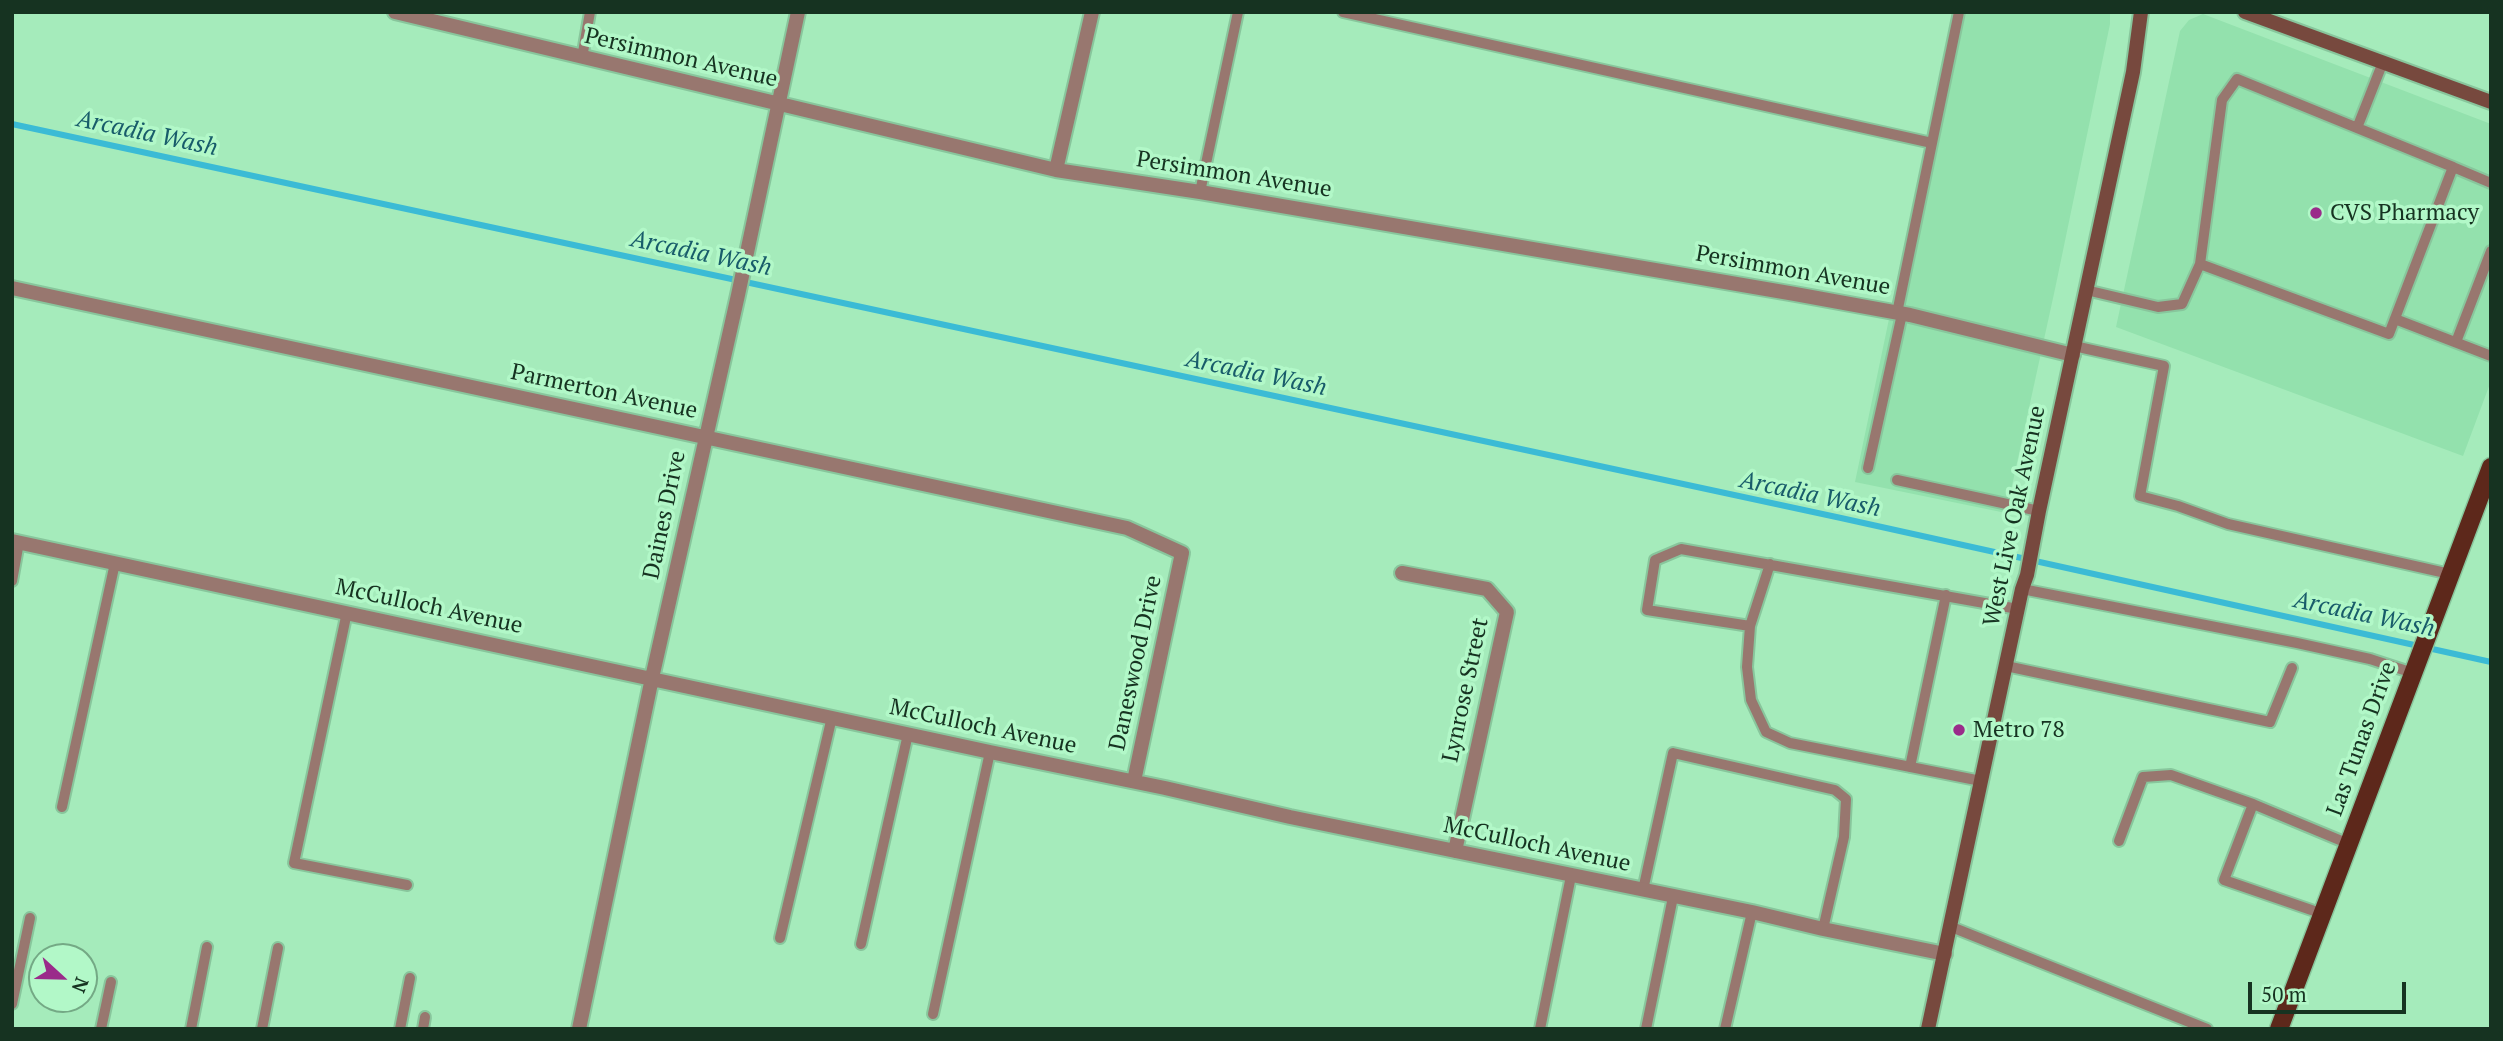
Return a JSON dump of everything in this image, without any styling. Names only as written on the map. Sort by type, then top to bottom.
[{"type":"main road","name":"Las Tunas Drive","points":[[2279,1029],[2491,467]]},
{"type":"street","name":"Persimmon Avenue","points":[[395,12],[1056,170],[1796,293],[2073,350]]},
{"type":"street","name":"Daines Drive","points":[[579,1029],[652,678],[798,12]]},
{"type":"street","points":[[1056,170],[1092,12]]},
{"type":"street","name":"West Live Oak Avenue","points":[[1928,1029],[2133,72],[2141,12]]},
{"type":"street","points":[[2245,12],[2491,102]]},
{"type":"street","name":"Parmerton Avenue","points":[[12,288],[1127,528],[1182,553]]},
{"type":"street","name":"McCulloch Avenue","points":[[16,542],[1455,852],[1945,954]]},
{"type":"street","name":"Daneswood Drive","points":[[1134,781],[1182,553]]},
{"type":"street","name":"Lynrose Street","points":[[1402,573],[1487,589],[1507,612],[1455,852]]},
{"type":"lane","points":[[582,58],[590,12]]},
{"type":"lane","points":[[1200,192],[1238,12]]},
{"type":"lane","points":[[1343,12],[1932,143]]},
{"type":"lane","points":[[1868,468],[1959,12]]},
{"type":"lane","points":[[2357,128],[2383,62]]},
{"type":"lane","points":[[2086,290],[2158,307],[2182,304],[2200,264],[2222,100],[2237,79],[2491,183]]},
{"type":"lane","points":[[2200,264],[2389,334],[2453,167]]},
{"type":"lane","points":[[2456,342],[2491,251]]},
{"type":"lane","points":[[2395,318],[2491,356]]},
{"type":"lane","points":[[2073,350],[2164,366],[2140,496],[2228,524],[2450,574]]},
{"type":"lane","points":[[1897,480],[2039,511]]},
{"type":"lane","points":[[12,581],[16,542]]},
{"type":"lane","points":[[1750,626],[1647,610],[1656,560],[1681,549],[2018,609]]},
{"type":"lane","points":[[62,807],[115,563]]},
{"type":"lane","points":[[1770,564],[1750,626],[1747,667],[1751,700],[1766,732],[1790,743],[1981,781]]},
{"type":"lane","points":[[2025,582],[2128,608],[2415,666]]},
{"type":"lane","points":[[1910,767],[1946,595]]},
{"type":"lane","points":[[347,612],[295,863],[407,885]]},
{"type":"lane","points":[[2006,666],[2270,722],[2292,667]]},
{"type":"lane","points":[[780,939],[832,718]]},
{"type":"lane","points":[[860,944],[908,734]]},
{"type":"lane","points":[[933,1014],[990,752]]},
{"type":"lane","points":[[1643,890],[1673,753],[1688,756],[1835,789],[1846,799],[1844,837],[1822,929]]},
{"type":"lane","points":[[2119,841],[2143,777],[2171,775],[2253,804],[2349,844]]},
{"type":"lane","points":[[2253,804],[2224,880],[2323,914]]},
{"type":"lane","points":[[1540,1029],[1572,876]]},
{"type":"lane","points":[[1646,1029],[1674,897]]},
{"type":"lane","points":[[1725,1029],[1752,912]]},
{"type":"lane","points":[[12,1004],[30,918]]},
{"type":"lane","points":[[1949,926],[2207,1029]]},
{"type":"lane","points":[[191,1029],[207,947]]},
{"type":"lane","points":[[262,1029],[278,948]]},
{"type":"lane","points":[[400,1029],[410,978]]},
{"type":"lane","points":[[101,1029],[111,982]]},
{"type":"shaded area","points":[[1953,12],[2110,12],[2110,24],[2055,289],[2006,513],[1855,482]]},
{"type":"shaded area","points":[[2203,14],[2491,124],[2491,381],[2463,456],[2116,327],[2180,31],[2189,20]]},
{"type":"waterway","name":"Arcadia Wash","points":[[12,124],[1841,518],[2491,662]]},
{"type":"place","name":"CVS Pharmacy","points":[[2316,213]]},
{"type":"place","name":"Metro 78","points":[[1959,730]]}]
